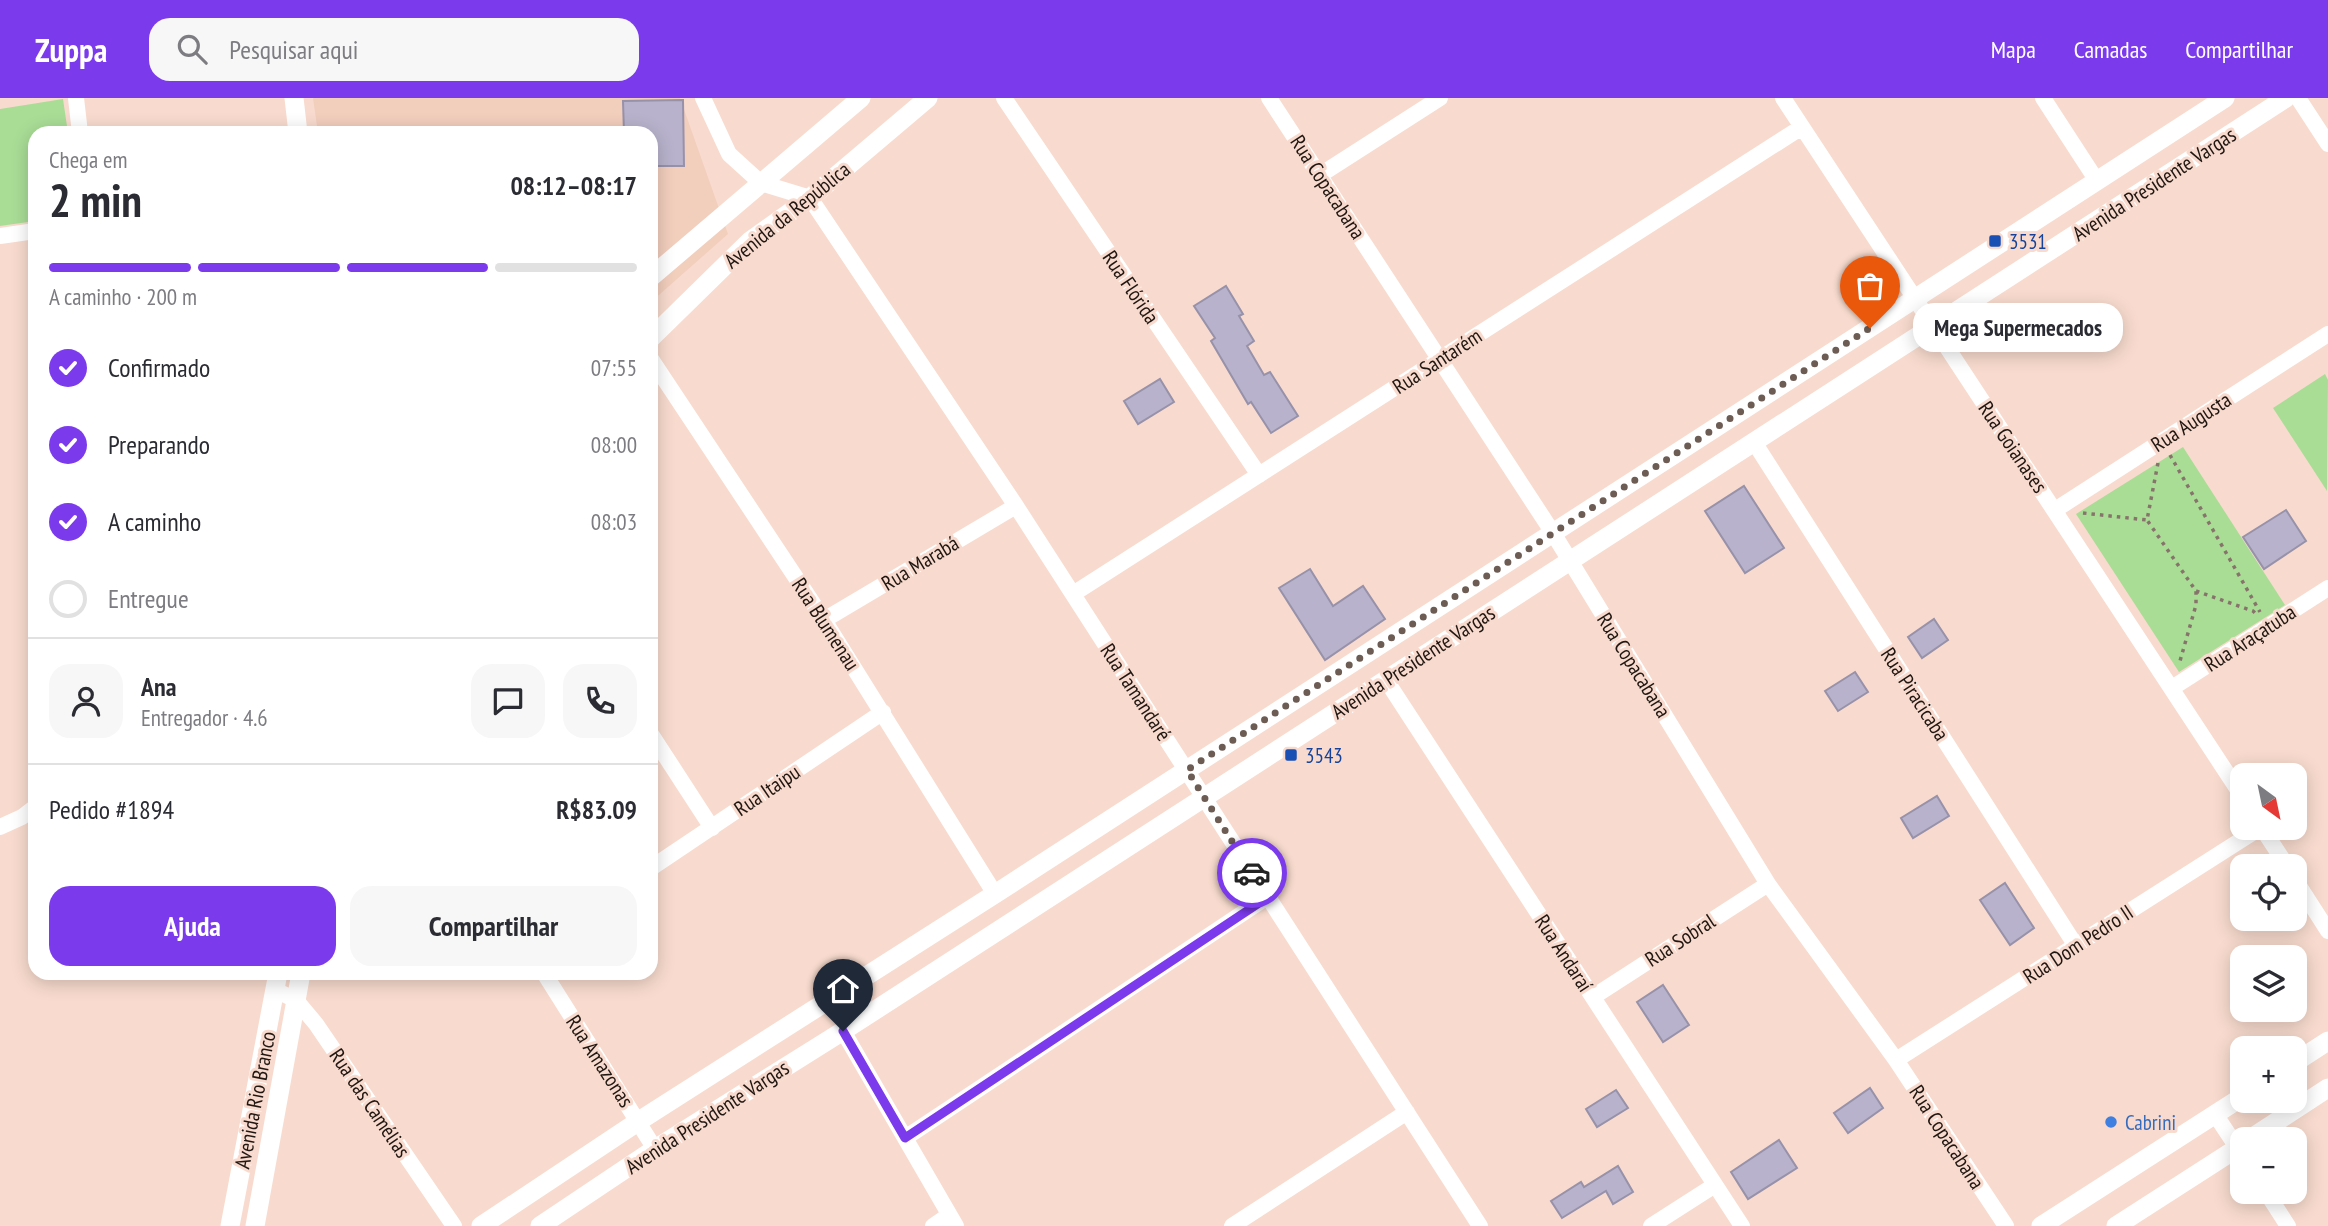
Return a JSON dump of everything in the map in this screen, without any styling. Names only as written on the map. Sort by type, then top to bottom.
[{"type":"street","points":[[76,98],[79,126]]},
{"type":"street","points":[[294,98],[297,126]]},
{"type":"street","points":[[703,98],[729,154],[761,183],[810,198]]},
{"type":"street","name":"Avenida da República","points":[[658,271],[861,98]]},
{"type":"street","name":"Avenida da República","points":[[658,331],[750,241],[810,198],[928,98]]},
{"type":"street","name":"Rua Flórida","points":[[1004,98],[1259,475]]},
{"type":"street","name":"Rua Copacabana","points":[[1269,98],[1553,533],[1768,884],[1896,1060],[2006,1226]]},
{"type":"street","points":[[1320,176],[1440,98]]},
{"type":"street","name":"Rua Goianases","points":[[1783,98],[2230,777]]},
{"type":"street","points":[[2043,98],[2097,181]]},
{"type":"street","name":"Avenida Presidente Vargas","points":[[481,1226],[639,1121],[995,894],[2225,98]]},
{"type":"street","name":"Avenida Presidente Vargas","points":[[540,1226],[655,1149],[843,1031],[2286,98]]},
{"type":"street","points":[[2298,98],[2328,144]]},
{"type":"street","name":"Rua Santarém","points":[[1073,594],[1802,127]]},
{"type":"street","name":"Rua Tamandaré","points":[[810,198],[1016,506],[1480,1226]]},
{"type":"street","points":[[0,236],[28,232]]},
{"type":"street","name":"Rua Augusta","points":[[2055,510],[2328,334]]},
{"type":"street","name":"Rua Blumenau","points":[[658,370],[824,620],[995,894]]},
{"type":"street","name":"Rua Piracicaba","points":[[1754,442],[2076,946]]},
{"type":"street","name":"Rua Marabá","points":[[824,620],[1016,506]]},
{"type":"street","name":"Rua Araçatuba","points":[[2172,688],[2328,588]]},
{"type":"street","name":"Rua Andaraí","points":[[1386,680],[1742,1226]]},
{"type":"street","name":"Rua Itaipu","points":[[658,863],[883,712]]},
{"type":"street","points":[[658,745],[712,828]]},
{"type":"street","points":[[0,827],[28,812]]},
{"type":"street","name":"Rua Dom Pedro II","points":[[1896,1060],[2242,840]]},
{"type":"street","name":"Rua Sobral","points":[[1593,997],[1768,884]]},
{"type":"street","points":[[905,1138],[1268,897]]},
{"type":"street","points":[[2307,898],[2328,931]]},
{"type":"street","name":"Avenida Rio Branco","points":[[256,1226],[300,980]]},
{"type":"street","name":"Rua Amazonas","points":[[548,980],[655,1149]]},
{"type":"street","name":"Avenida Rio Branco","points":[[230,1226],[277,982]]},
{"type":"street","name":"Rua das Camélias","points":[[277,982],[316,1024],[454,1226]]},
{"type":"street","points":[[843,1031],[952,1220],[933,1226]]},
{"type":"street","points":[[2307,1055],[2328,1041]]},
{"type":"street","points":[[2272,1127],[2328,1088]]},
{"type":"street","points":[[2040,1226],[2230,1105]]},
{"type":"street","points":[[1232,1226],[1407,1112]]},
{"type":"street","points":[[2215,1114],[2230,1132]]},
{"type":"street","points":[[2116,1226],[2230,1155]]},
{"type":"street","points":[[1651,1226],[1715,1185]]},
{"type":"street","points":[[2274,1204],[2288,1226]]},
{"type":"path","points":[[2162,441],[2147,520],[2196,591],[2196,604],[2172,688]]},
{"type":"path","points":[[2162,441],[2269,626]]},
{"type":"path","points":[[2055,510],[2147,520]]},
{"type":"path","points":[[2196,591],[2253,611],[2269,626]]},
{"type":"shaded area","points":[[313,98],[680,98],[728,234],[658,296],[658,126],[317,126]]},
{"type":"green space","points":[[63,99],[67,126],[28,126],[28,222],[0,226],[0,109]]},
{"type":"green space","points":[[2325,374],[2328,380],[2327,491],[2273,408]]},
{"type":"green space","points":[[2183,447],[2285,605],[2179,672],[2076,514]]},
{"type":"building","points":[[683,100],[684,166],[658,166],[658,126],[624,126],[623,101]]},
{"type":"building","points":[[1226,286],[1243,314],[1239,316],[1254,341],[1247,346],[1264,375],[1270,372],[1298,416],[1271,433],[1251,402],[1248,404],[1211,341],[1215,338],[1194,306]]},
{"type":"building","points":[[1160,379],[1174,402],[1138,424],[1124,401]]},
{"type":"building","points":[[1744,486],[1784,548],[1745,573],[1705,511]]},
{"type":"building","points":[[2286,510],[2306,541],[2264,569],[2243,537]]},
{"type":"building","points":[[1310,569],[1333,606],[1363,586],[1385,619],[1325,660],[1279,588]]},
{"type":"building","points":[[1934,619],[1948,640],[1922,658],[1908,637]]},
{"type":"building","points":[[1855,672],[1868,692],[1838,711],[1825,691]]},
{"type":"building","points":[[1937,796],[1949,816],[1913,838],[1901,818]]},
{"type":"building","points":[[2005,883],[2034,928],[2010,945],[1980,900]]},
{"type":"building","points":[[1663,985],[1689,1025],[1663,1042],[1637,1002]]},
{"type":"building","points":[[1870,1088],[1883,1108],[1848,1133],[1834,1113]]},
{"type":"building","points":[[1616,1090],[1628,1108],[1597,1127],[1586,1109]]},
{"type":"building","points":[[1779,1140],[1797,1168],[1748,1199],[1731,1172]]},
{"type":"building","points":[[1618,1166],[1633,1192],[1613,1204],[1606,1191],[1562,1218],[1551,1201],[1581,1182],[1584,1187]]},
{"type":"way so far","points":[[1252,873],[1187,770],[1870,328]]},
{"type":"place","name":"3531","points":[[1995,241]]},
{"type":"place","name":"Mega Supermecados","points":[[1870,328]]},
{"type":"place","name":"3543","points":[[1291,755]]},
{"type":"place","name":"Cabrini","points":[[2111,1122]]},
{"type":"route","points":[[843,1031],[905,1138],[1268,897],[1252,873]]}]
